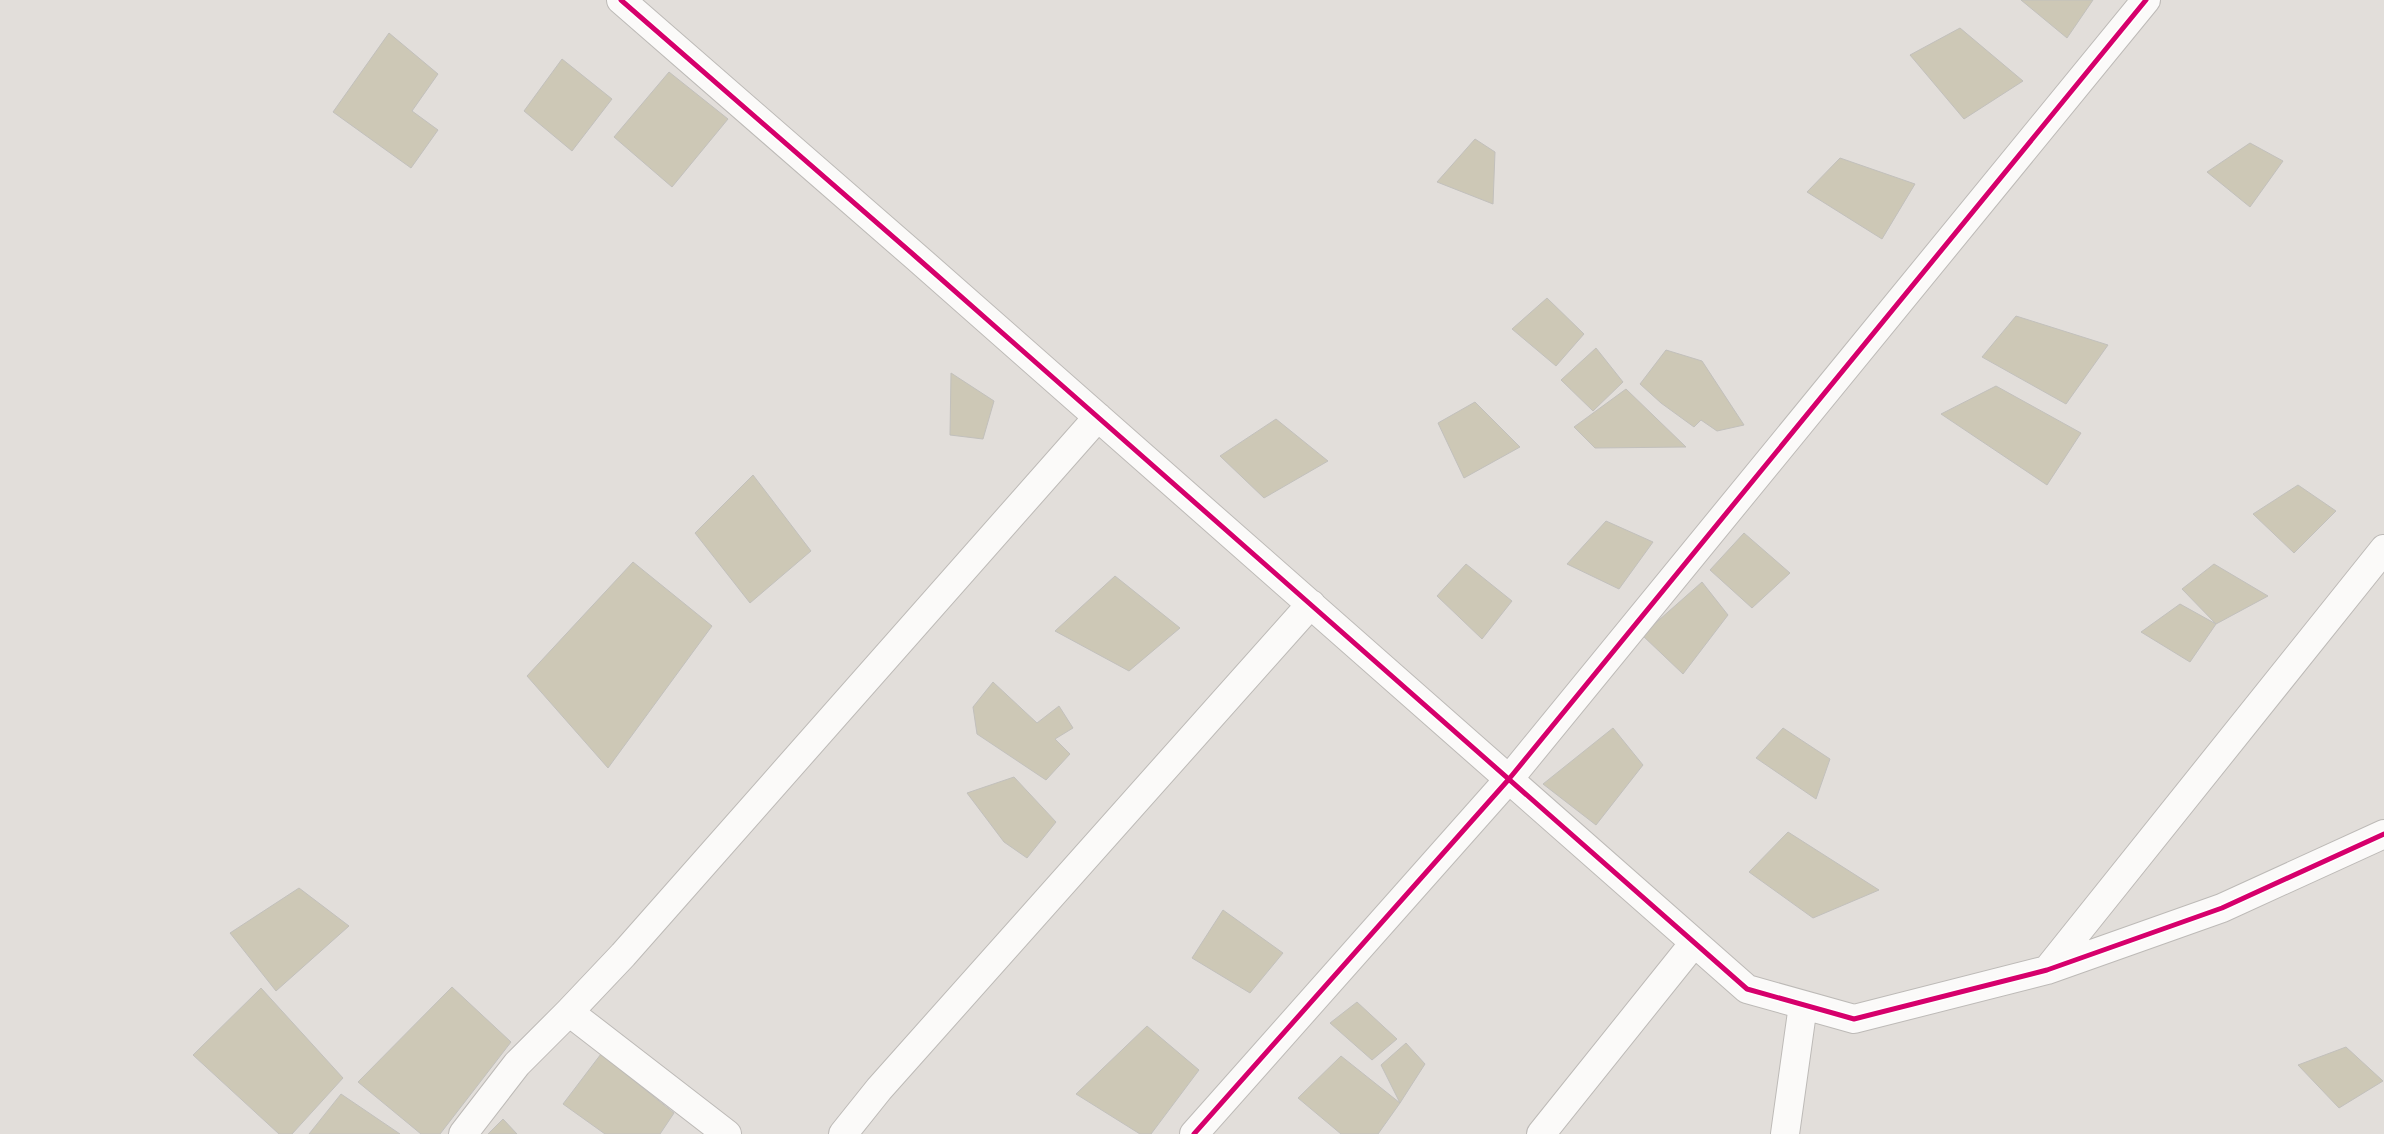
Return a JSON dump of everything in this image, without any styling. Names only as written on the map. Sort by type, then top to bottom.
[{"type":"street","points":[[621,0],[1311,604],[1747,989],[1854,1019],[2047,970],[2222,908],[2384,834]]},
{"type":"street","points":[[1194,1134],[1509,779],[2146,0]]},
{"type":"street","points":[[463,1134],[517,1064],[623,955],[1098,417]]},
{"type":"street","points":[[2047,970],[2384,549]]},
{"type":"street","points":[[843,1134],[892,1075],[1311,604]]},
{"type":"street","points":[[1541,1134],[1694,943]]},
{"type":"street","points":[[1785,1134],[1802,1004]]},
{"type":"street","points":[[569,1012],[727,1134]]},
{"type":"building","points":[[2021,0],[2093,0],[2067,38]]},
{"type":"building","points":[[1960,28],[2023,81],[1964,119],[1910,55]]},
{"type":"building","points":[[389,33],[438,74],[412,111],[438,130],[411,168],[333,112]]},
{"type":"building","points":[[562,59],[612,99],[572,151],[524,111]]},
{"type":"building","points":[[669,72],[728,119],[672,187],[614,137]]},
{"type":"building","points":[[1475,139],[1495,152],[1493,204],[1437,182]]},
{"type":"building","points":[[2250,143],[2283,161],[2250,207],[2207,172]]},
{"type":"building","points":[[1840,158],[1915,184],[1882,239],[1807,192]]},
{"type":"building","points":[[1547,298],[1584,334],[1556,366],[1512,329]]},
{"type":"building","points":[[2016,316],[2108,345],[2066,404],[1982,357]]},
{"type":"building","points":[[1596,348],[1623,382],[1593,411],[1561,380]]},
{"type":"building","points":[[1666,350],[1702,361],[1744,425],[1717,431],[1701,420],[1694,427],[1661,403],[1640,384]]},
{"type":"building","points":[[951,373],[994,401],[983,439],[950,435]]},
{"type":"building","points":[[1996,386],[2081,433],[2047,485],[1941,414]]},
{"type":"building","points":[[1626,389],[1686,447],[1595,448],[1574,427]]},
{"type":"building","points":[[1475,402],[1520,447],[1464,478],[1438,423]]},
{"type":"building","points":[[1276,419],[1328,461],[1264,498],[1220,456]]},
{"type":"building","points":[[753,475],[811,551],[750,603],[695,533]]},
{"type":"building","points":[[2298,485],[2336,511],[2294,553],[2253,514]]},
{"type":"building","points":[[1606,521],[1653,542],[1619,589],[1567,564]]},
{"type":"building","points":[[1744,533],[1790,573],[1752,608],[1710,570]]},
{"type":"building","points":[[633,562],[712,626],[608,768],[527,676]]},
{"type":"building","points":[[1466,564],[1512,601],[1482,639],[1437,596]]},
{"type":"building","points":[[2214,564],[2268,596],[2216,624],[2182,589]]},
{"type":"building","points":[[1115,576],[1180,628],[1129,671],[1055,631]]},
{"type":"building","points":[[1702,582],[1728,615],[1683,674],[1642,635]]},
{"type":"building","points":[[2180,604],[2216,624],[2190,662],[2141,632]]},
{"type":"building","points":[[993,682],[1037,723],[1059,706],[1073,728],[1055,739],[1070,754],[1046,780],[977,734],[973,707]]},
{"type":"building","points":[[1613,728],[1643,765],[1596,825],[1543,784]]},
{"type":"building","points":[[1783,728],[1830,759],[1816,799],[1756,758]]},
{"type":"building","points":[[1014,777],[1056,822],[1027,858],[1004,842],[967,793]]},
{"type":"building","points":[[1788,832],[1879,890],[1813,918],[1749,872]]},
{"type":"building","points":[[299,888],[349,926],[276,991],[230,933]]},
{"type":"building","points":[[1223,910],[1283,953],[1250,993],[1192,958]]},
{"type":"building","points":[[452,987],[511,1042],[440,1134],[421,1134],[358,1082]]},
{"type":"building","points":[[261,988],[343,1078],[292,1134],[279,1134],[193,1055]]},
{"type":"building","points":[[1357,1002],[1397,1039],[1372,1060],[1330,1023]]},
{"type":"building","points":[[1147,1026],[1199,1070],[1151,1134],[1140,1134],[1076,1094]]},
{"type":"building","points":[[1406,1043],[1425,1064],[1400,1103],[1381,1065]]},
{"type":"building","points":[[2346,1047],[2383,1081],[2339,1108],[2298,1065]]},
{"type":"building","points":[[601,1054],[674,1113],[660,1134],[605,1134],[563,1104]]},
{"type":"building","points":[[1341,1056],[1400,1103],[1378,1134],[1341,1134],[1298,1098]]},
{"type":"building","points":[[341,1094],[400,1134],[309,1134]]},
{"type":"building","points":[[503,1119],[517,1134],[488,1134]]},
{"type":"cycle path","points":[[621,0],[915,256],[1747,989],[1854,1019],[2047,970],[2222,908],[2384,834]]},
{"type":"cycle path","points":[[1194,1134],[1509,779],[2146,0]]}]
